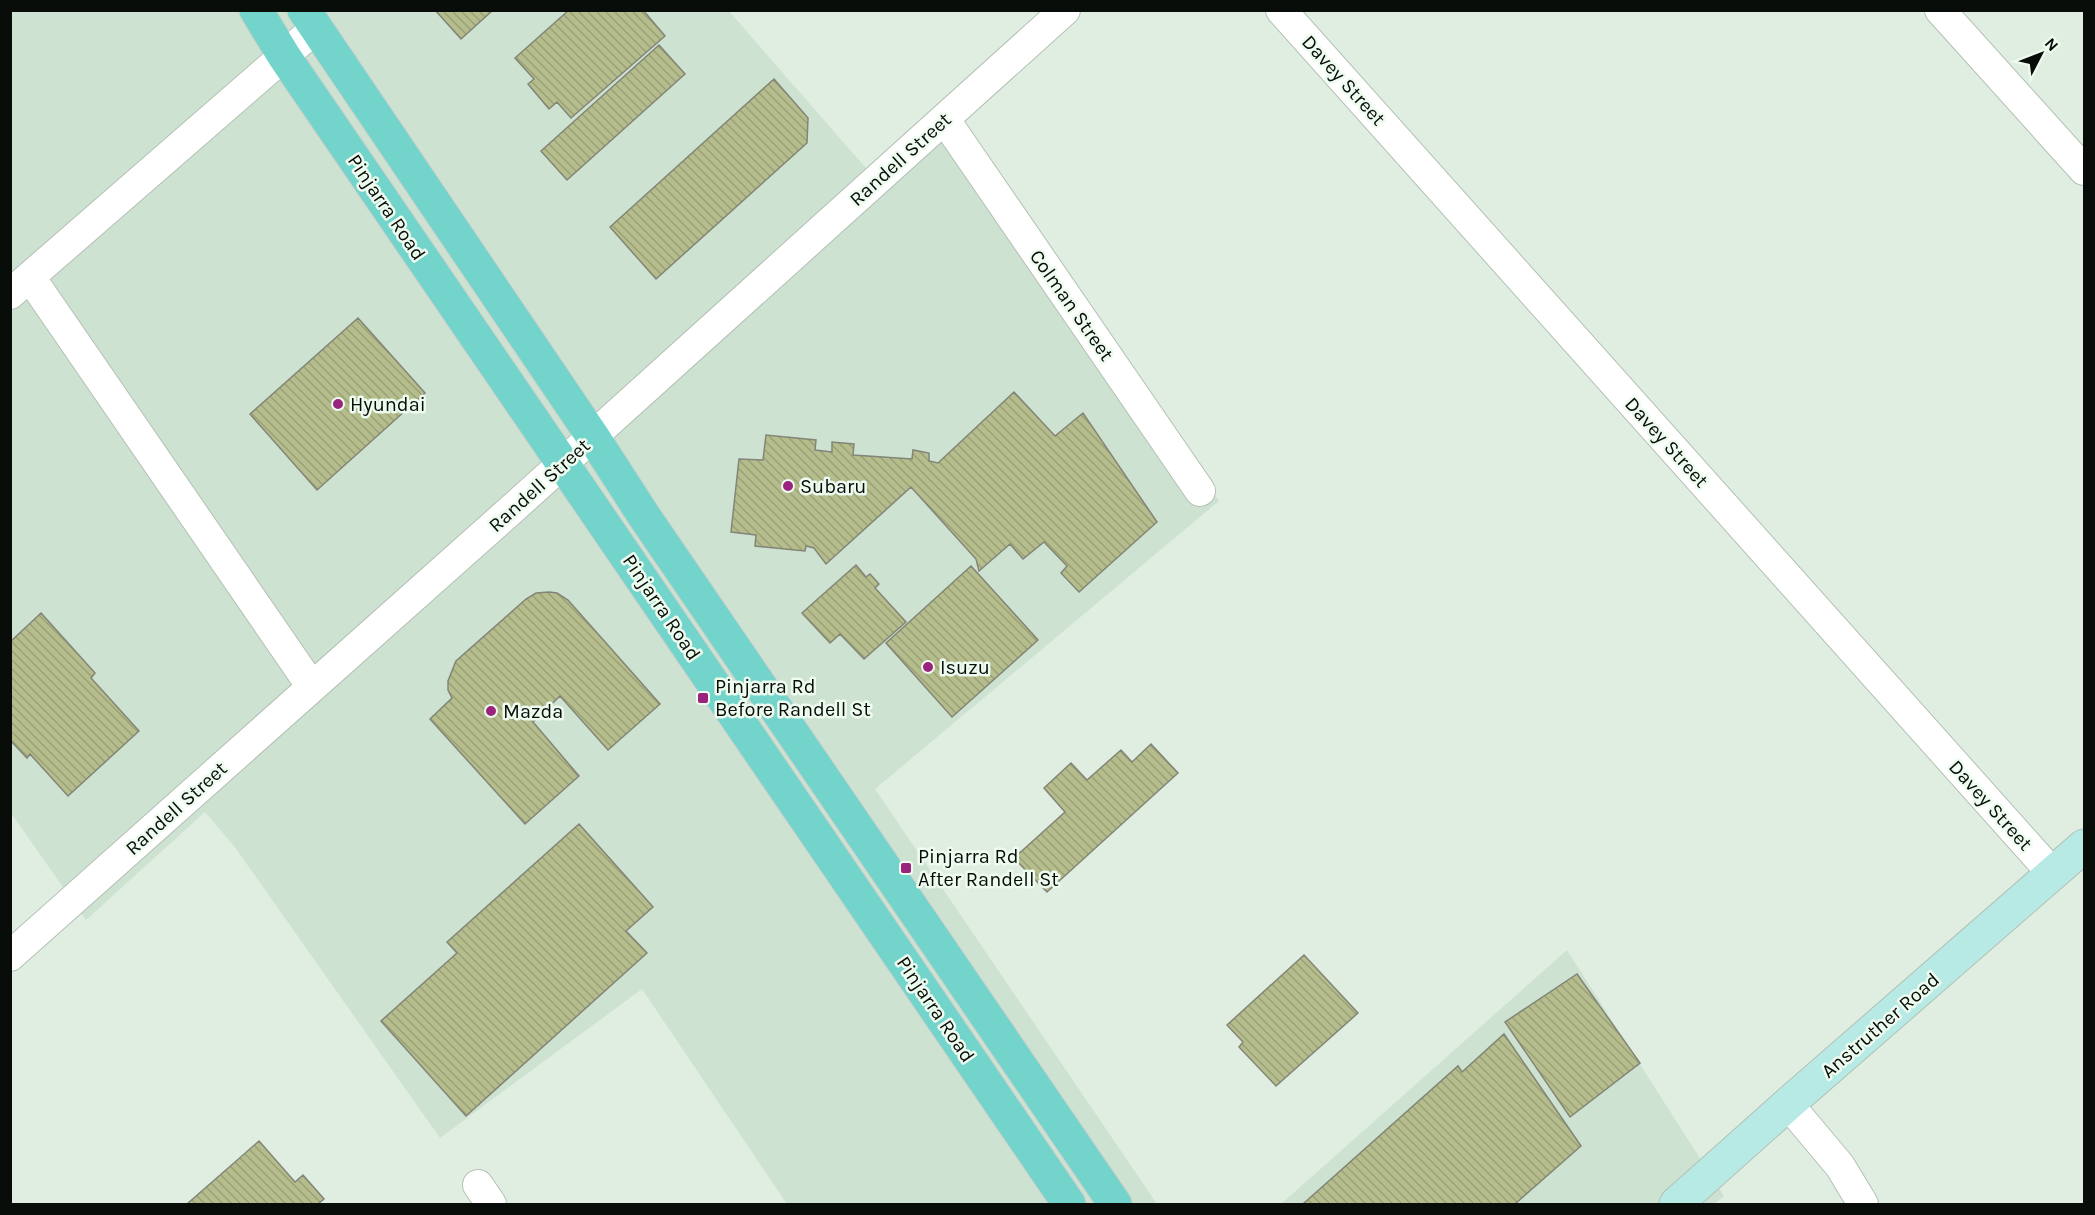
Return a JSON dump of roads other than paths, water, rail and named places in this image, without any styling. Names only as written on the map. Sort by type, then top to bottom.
[{"type":"main road","name":"Pinjarra Road","points":[[256,10],[284,56],[1069,1204]]},
{"type":"main road","name":"Pinjarra Road","points":[[310,19],[593,436],[644,516],[1115,1204]]},
{"type":"main road","name":"Anstruther Road","points":[[1676,1204],[2085,846]]},
{"type":"street","name":"Randell Street","points":[[10,956],[563,463],[1065,10]]},
{"type":"street","name":"Davey Street","points":[[1281,10],[2053,874]]},
{"type":"street","points":[[1940,10],[2085,170]]},
{"type":"street","points":[[310,19],[284,56],[20,286],[312,687]]},
{"type":"street","name":"Colman Street","points":[[945,120],[1200,490]]},
{"type":"street","points":[[1788,1104],[1840,1166],[1863,1204]]},
{"type":"place","name":"Hyundai","points":[[338,404]]},
{"type":"place","name":"Subaru","points":[[788,486]]},
{"type":"place","name":"Isuzu","points":[[928,667]]},
{"type":"place","name":"Pinjarra Rd Before Randell St","points":[[703,698]]},
{"type":"place","name":"Mazda","points":[[491,711]]},
{"type":"place","name":"Pinjarra Rd After Randell St","points":[[906,868]]}]
